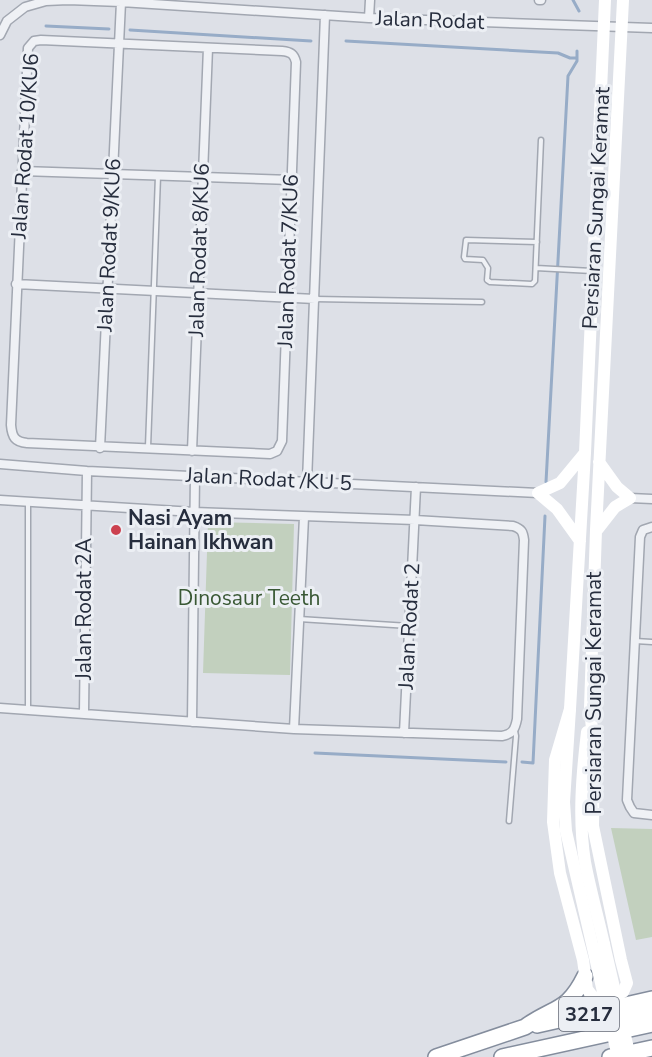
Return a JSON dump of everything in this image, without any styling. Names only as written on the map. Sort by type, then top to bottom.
[{"type":"highway","points":[[436,1057],[525,1027],[536,1019],[566,1005],[585,976]]},
{"type":"highway","name":"3217","points":[[525,1027],[652,999]]},
{"type":"highway","name":"3217","points":[[616,1019],[652,1012]]},
{"type":"highway","name":"3217","points":[[502,1057],[652,1024]]},
{"type":"highway","name":"3217","points":[[610,1057],[652,1048]]},
{"type":"street","name":"Jalan Rodat","points":[[0,34],[7,21],[25,7],[46,1],[81,0],[369,18],[652,28]]},
{"type":"street","points":[[369,18],[370,0]]},
{"type":"street","name":"Persiaran Sungai Keramat","points":[[605,0],[585,453],[570,709],[555,760],[553,822],[560,873],[583,960],[589,993],[599,999],[618,995],[623,992],[627,983],[593,826],[594,750],[590,710],[599,462],[623,0]]},
{"type":"street","name":"Jalan Rodat 9/KU6","points":[[100,448],[121,2]]},
{"type":"street","points":[[307,482],[325,15]]},
{"type":"street","name":"Jalan Rodat 10/KU6","points":[[100,448],[27,443],[14,439],[11,425],[16,284],[28,48],[34,41],[41,40],[118,43]]},
{"type":"street","points":[[118,43],[208,48]]},
{"type":"street","name":"Jalan Rodat 7/KU6","points":[[192,451],[270,454],[277,451],[282,441],[296,62],[294,55],[290,52],[208,48]]},
{"type":"street","name":"Jalan Rodat 8/KU6","points":[[192,451],[201,177],[208,48]]},
{"type":"street","points":[[22,171],[291,180]]},
{"type":"street","points":[[592,270],[601,248],[606,248],[610,256]]},
{"type":"street","points":[[16,284],[315,299]]},
{"type":"street","points":[[100,448],[192,451]]},
{"type":"street","points":[[580,541],[557,509],[538,493],[560,483],[585,453]]},
{"type":"street","points":[[599,462],[617,487],[630,498]]},
{"type":"street","name":"Jalan Rodat /KU 5","points":[[0,464],[87,471],[538,493]]},
{"type":"street","name":"Jalan Rodat 2A","points":[[84,713],[87,471]]},
{"type":"street","points":[[192,722],[195,475]]},
{"type":"street","name":"Jalan Rodat 2","points":[[404,733],[416,487]]},
{"type":"street","points":[[596,530],[615,507],[630,498],[652,499]]},
{"type":"street","points":[[0,500],[194,512],[513,526],[520,528],[524,533],[517,719],[514,730],[509,735],[294,729],[0,708]]},
{"type":"street","points":[[294,729],[304,517]]},
{"type":"street","points":[[648,529],[640,537],[627,800],[634,813],[652,814]]},
{"type":"street","points":[[570,709],[564,801],[566,831],[616,1019],[630,1057]]},
{"type":"street","points":[[590,710],[582,770],[582,833],[585,861],[616,1019],[618,1057]]},
{"type":"lane","points":[[537,243],[466,240],[464,257],[465,259],[483,260],[488,268],[487,280],[490,282],[532,284],[535,281],[536,268],[537,243],[541,140]]},
{"type":"lane","points":[[148,450],[158,175]]},
{"type":"lane","points":[[536,268],[592,270]]},
{"type":"lane","points":[[315,299],[482,302]]},
{"type":"lane","points":[[28,503],[28,710]]},
{"type":"lane","points":[[299,619],[410,626]]},
{"type":"lane","points":[[635,642],[652,642]]},
{"type":"lane","points":[[509,821],[516,736],[514,730]]},
{"type":"green space","name":"Dinosaur Teeth","points":[[208,522],[294,524],[290,675],[203,673]]},
{"type":"green space","points":[[611,828],[652,829],[652,937],[636,940]]},
{"type":"waterway","points":[[573,0],[579,11]]},
{"type":"waterway","points":[[46,26],[109,29]]},
{"type":"waterway","points":[[130,30],[311,41]]},
{"type":"waterway","points":[[346,41],[558,53],[577,58]]},
{"type":"waterway","points":[[546,482],[568,76],[577,61],[577,51]]},
{"type":"waterway","points":[[522,762],[533,763],[545,516]]},
{"type":"waterway","points":[[315,753],[506,762]]},
{"type":"place","name":"Nasi Ayam Hainan Ikhwan","points":[[116,530]]}]
